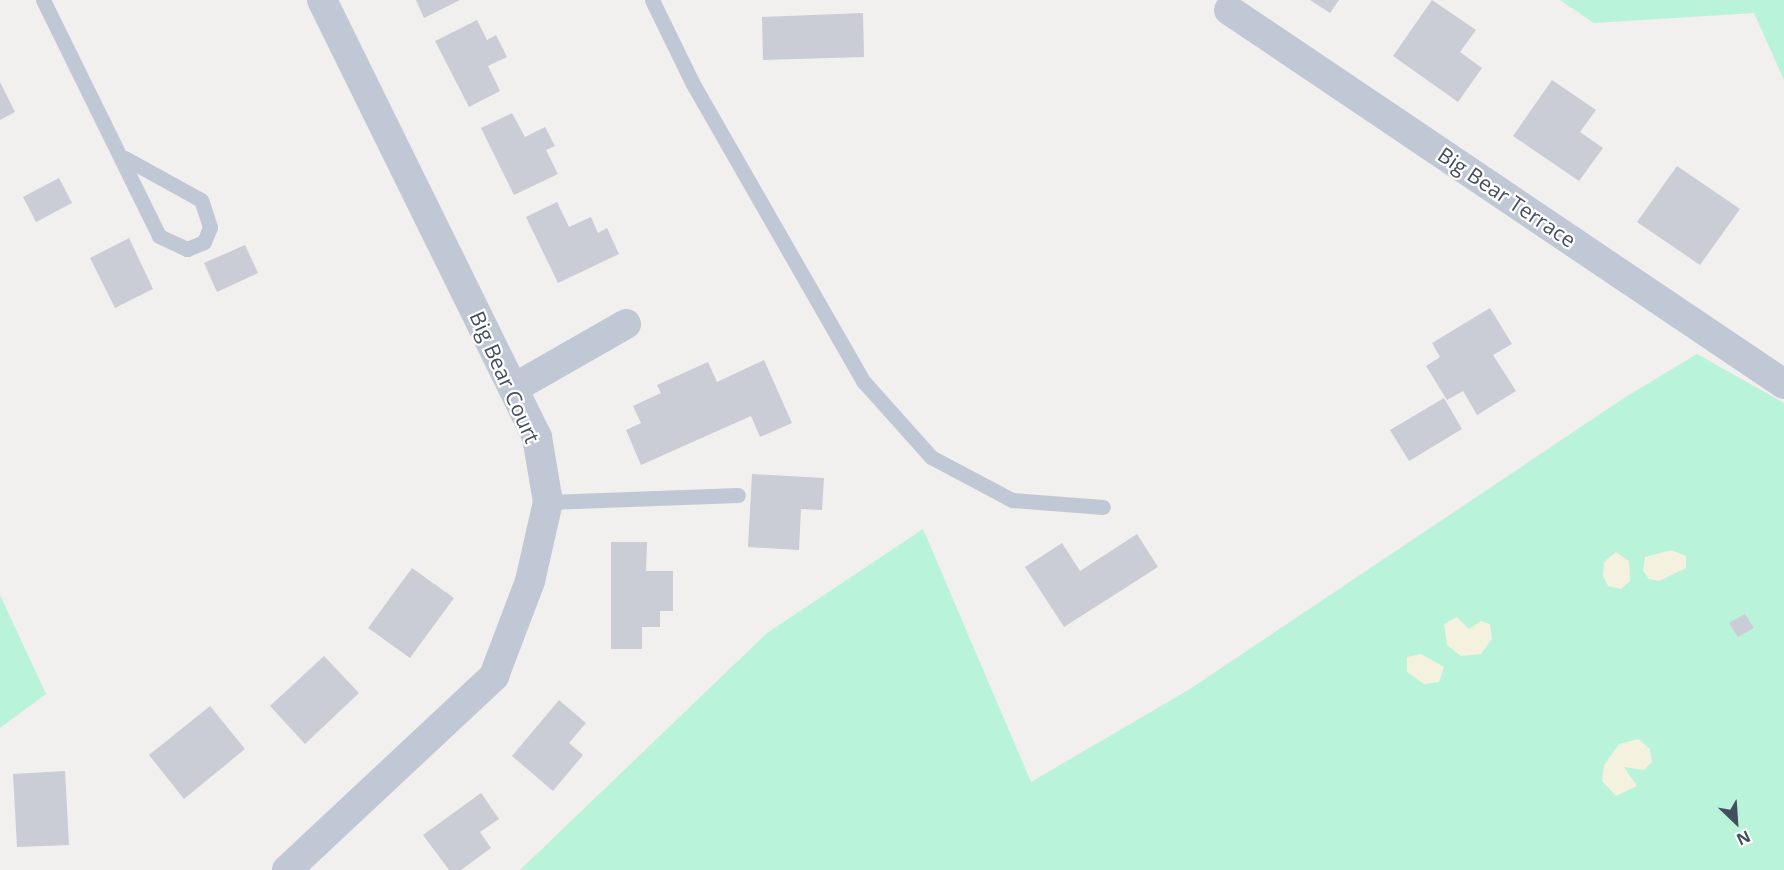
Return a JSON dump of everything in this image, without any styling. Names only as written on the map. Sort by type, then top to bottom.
[{"type":"street","name":"Big Bear Court","points":[[287,870],[494,676],[530,581],[548,502],[537,437],[322,0]]},
{"type":"street","name":"Big Bear Terrace","points":[[1229,10],[1784,384]]},
{"type":"street","points":[[514,388],[626,324]]},
{"type":"lane","points":[[43,0],[125,158],[159,236],[187,249],[204,243],[210,226],[201,200],[125,158]]},
{"type":"lane","points":[[652,0],[693,84],[864,382],[932,457],[1012,500],[1103,507]]},
{"type":"lane","points":[[548,502],[738,495]]},
{"type":"green space","points":[[1560,0],[1784,0],[1784,80],[1754,13],[1594,23]]},
{"type":"green space","points":[[1697,354],[1784,403],[1784,870],[520,870],[767,633],[923,529],[1031,782],[1190,689],[1624,398]]},
{"type":"green space","points":[[0,595],[46,694],[0,728]]},
{"type":"sand","points":[[1672,550],[1686,556],[1686,568],[1659,581],[1649,579],[1643,571],[1645,557]]},
{"type":"sand","points":[[1616,552],[1629,561],[1630,581],[1621,589],[1608,586],[1603,576],[1604,562]]},
{"type":"sand","points":[[1457,617],[1469,629],[1481,621],[1490,624],[1492,639],[1481,654],[1461,656],[1447,645],[1444,624]]},
{"type":"sand","points":[[1421,654],[1444,667],[1439,682],[1424,684],[1407,672],[1407,657]]},
{"type":"sand","points":[[1638,739],[1650,749],[1652,762],[1644,770],[1624,767],[1637,786],[1616,796],[1602,781],[1604,765],[1619,744]]},
{"type":"building","points":[[416,0],[460,0],[424,18]]},
{"type":"building","points":[[1310,0],[1339,0],[1330,13]]},
{"type":"building","points":[[1432,0],[1476,30],[1460,52],[1482,68],[1458,102],[1393,56]]},
{"type":"building","points":[[863,13],[864,57],[763,60],[762,17]]},
{"type":"building","points":[[477,20],[487,40],[496,35],[507,57],[488,66],[500,91],[469,107],[435,41]]},
{"type":"building","points":[[1552,80],[1596,110],[1580,132],[1603,148],[1579,181],[1513,136]]},
{"type":"building","points":[[0,82],[15,112],[0,120]]},
{"type":"building","points":[[512,113],[525,137],[545,127],[555,146],[546,150],[558,174],[514,195],[481,128]]},
{"type":"building","points":[[1677,166],[1740,209],[1700,265],[1637,222]]},
{"type":"building","points":[[59,178],[72,203],[36,222],[23,197]]},
{"type":"building","points":[[557,202],[569,227],[591,217],[598,233],[607,228],[619,254],[558,283],[526,217]]},
{"type":"building","points":[[129,238],[153,289],[115,308],[90,258]]},
{"type":"building","points":[[245,245],[258,273],[217,292],[204,263]]},
{"type":"building","points":[[1490,308],[1512,344],[1493,355],[1516,391],[1477,415],[1463,391],[1447,400],[1426,366],[1440,357],[1432,343]]},
{"type":"building","points":[[764,360],[792,423],[760,437],[751,416],[641,465],[626,430],[641,423],[633,406],[661,393],[657,385],[708,362],[717,382]]},
{"type":"building","points":[[1444,398],[1462,429],[1409,461],[1390,430]]},
{"type":"building","points":[[752,474],[824,478],[822,510],[801,509],[799,550],[748,547]]},
{"type":"building","points":[[1137,534],[1158,567],[1064,627],[1025,567],[1062,543],[1080,571]]},
{"type":"building","points":[[611,542],[647,542],[646,571],[673,571],[673,611],[660,611],[660,627],[642,627],[642,649],[611,649]]},
{"type":"building","points":[[412,568],[454,598],[410,658],[368,628]]},
{"type":"building","points":[[1745,614],[1754,628],[1738,637],[1729,623]]},
{"type":"building","points":[[324,656],[359,693],[305,744],[270,706]]},
{"type":"building","points":[[559,700],[586,723],[569,743],[583,755],[553,791],[512,756]]},
{"type":"building","points":[[210,706],[245,749],[184,799],[149,755]]},
{"type":"building","points":[[65,771],[69,845],[17,847],[13,774]]},
{"type":"building","points":[[481,793],[499,819],[480,832],[491,848],[461,870],[449,870],[423,835]]}]
